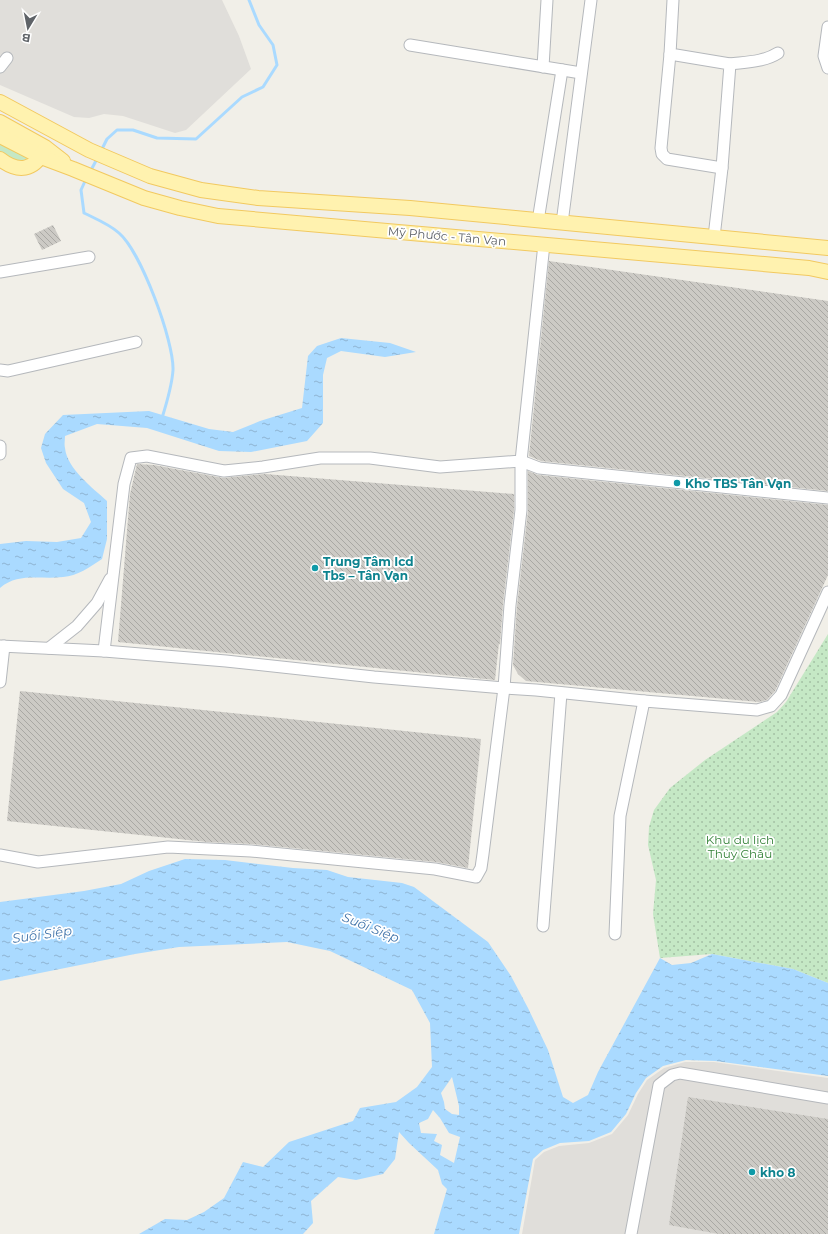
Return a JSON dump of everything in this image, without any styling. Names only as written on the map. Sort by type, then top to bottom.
[{"type":"main road","points":[[0,102],[53,131],[43,152],[34,164],[23,169],[9,166],[0,159]]},
{"type":"main road","name":"Mỹ Phước - Tân Vạn","points":[[0,122],[43,152],[73,169],[109,185],[144,198],[180,208],[218,216],[809,268],[828,272]]},
{"type":"main road","name":"Mỹ Phước - Tân Vạn","points":[[53,131],[89,150],[150,176],[176,184],[228,194],[258,198],[410,208],[828,248]]},
{"type":"main road","name":"Mỹ Phước - Tân Vạn","points":[[0,136],[43,152]]},
{"type":"main road","points":[[809,268],[828,267]]},
{"type":"street","points":[[543,67],[547,0]]},
{"type":"street","points":[[562,223],[591,0]]},
{"type":"street","points":[[673,0],[670,54],[661,148],[662,154],[667,159],[722,168]]},
{"type":"street","points":[[828,27],[824,56],[828,68]]},
{"type":"street","points":[[410,46],[581,73]]},
{"type":"street","points":[[670,54],[730,64],[762,60],[772,57],[778,53]]},
{"type":"street","points":[[714,237],[722,168],[730,64]]},
{"type":"street","points":[[538,221],[562,70]]},
{"type":"street","points":[[0,855],[38,862],[168,847],[251,851],[435,869],[476,877],[481,868],[504,688],[510,606],[521,510],[521,461],[544,244]]},
{"type":"street","points":[[0,272],[89,257]]},
{"type":"street","points":[[0,370],[8,371],[136,342]]},
{"type":"street","points":[[0,446],[0,454]]},
{"type":"street","points":[[104,651],[124,484],[131,458],[147,456],[224,471],[263,467],[320,458],[370,458],[440,467],[521,461],[539,468],[828,498]]},
{"type":"street","points":[[49,648],[77,626],[97,603],[113,573]]},
{"type":"street","points":[[0,682],[2,646],[104,651],[226,661],[382,678],[758,710],[771,706],[781,695],[828,592]]},
{"type":"street","points":[[543,926],[561,693]]},
{"type":"street","points":[[615,934],[620,816],[644,701]]},
{"type":"street","points":[[631,1234],[659,1085],[672,1075],[680,1073],[828,1098]]},
{"type":"shaded area","points":[[0,0],[222,0],[239,36],[251,69],[186,130],[175,133],[123,116],[104,114],[89,118],[74,117],[0,85]]},
{"type":"shaded area","points":[[685,1062],[714,1062],[828,1078],[828,1234],[522,1234],[535,1160],[544,1152],[559,1146],[589,1143],[612,1134],[628,1115],[638,1094],[647,1080],[664,1068]]},
{"type":"green space","points":[[0,141],[30,157],[18,161],[7,157],[0,151]]},
{"type":"green space","name":"Khu du lịch Thủy Châu","points":[[828,634],[828,983],[793,969],[712,954],[660,958],[653,914],[656,880],[648,845],[649,827],[654,810],[670,788],[705,760],[777,712],[786,702]]},
{"type":"water","points":[[341,338],[390,343],[416,352],[385,357],[341,351],[327,358],[323,375],[323,423],[307,441],[251,452],[219,451],[147,428],[97,424],[65,436],[67,456],[75,471],[107,501],[107,539],[102,559],[83,571],[73,575],[54,578],[22,578],[7,583],[0,588],[0,544],[26,541],[57,542],[81,538],[91,522],[84,503],[63,489],[46,463],[41,448],[45,434],[63,415],[149,411],[209,429],[233,432],[260,421],[302,408],[308,356],[317,346]]},
{"type":"water","name":"Suối Siệp","points":[[185,859],[225,860],[293,868],[327,870],[348,877],[402,883],[414,887],[488,942],[511,976],[528,1008],[548,1050],[563,1097],[573,1103],[588,1095],[598,1072],[660,958],[672,965],[691,963],[712,954],[793,969],[828,983],[828,1076],[715,1061],[686,1060],[663,1066],[646,1078],[636,1093],[626,1114],[611,1132],[589,1141],[560,1143],[543,1150],[533,1159],[519,1234],[434,1234],[447,1189],[442,1184],[438,1170],[399,1132],[395,1159],[383,1174],[356,1180],[338,1177],[311,1201],[313,1223],[303,1234],[139,1234],[165,1219],[187,1220],[204,1212],[224,1198],[243,1162],[263,1167],[289,1142],[353,1121],[360,1108],[396,1102],[417,1087],[432,1067],[430,1023],[412,990],[330,951],[287,942],[179,947],[135,954],[0,981],[0,902],[84,891],[121,884],[149,871]],"holes":[[[452,1077],[459,1106],[459,1115],[452,1114],[445,1109],[441,1093]],[[433,1110],[449,1133],[460,1137],[454,1163],[440,1155],[442,1145],[434,1141],[437,1134],[421,1133],[419,1123],[428,1119]]]},
{"type":"building","points":[[53,225],[61,241],[42,250],[34,234]]},
{"type":"building","points":[[549,261],[828,301],[828,491],[541,461],[529,456]]},
{"type":"building","name":"Trung Tâm Icd Tbs – Tân Vạn","points":[[137,464],[154,465],[223,478],[265,474],[514,494],[514,510],[495,680],[118,642],[130,494]]},
{"type":"building","points":[[528,471],[538,475],[828,505],[828,575],[775,691],[767,700],[759,702],[526,681],[518,674],[513,665],[517,606],[528,511]]},
{"type":"building","points":[[20,691],[481,739],[468,868],[436,862],[252,844],[207,842],[7,821]]},
{"type":"building","name":"kho 8","points":[[688,1097],[828,1119],[828,1234],[719,1234],[669,1225]]},
{"type":"waterway","points":[[101,151],[107,139],[117,130],[133,130],[157,138],[196,139],[242,97],[263,87],[277,65],[273,45],[259,25],[249,0]]},
{"type":"waterway","points":[[90,172],[98,157]]},
{"type":"waterway","points":[[86,179],[81,190],[84,213],[111,227],[128,243],[146,277],[162,319],[172,357],[173,370],[162,418]]},
{"type":"place","name":"Kho TBS Tân Vạn","points":[[677,483]]},
{"type":"place","name":"Trung Tâm Icd Tbs – Tân Vạn","points":[[315,568]]},
{"type":"place","name":"kho 8","points":[[752,1172]]}]
